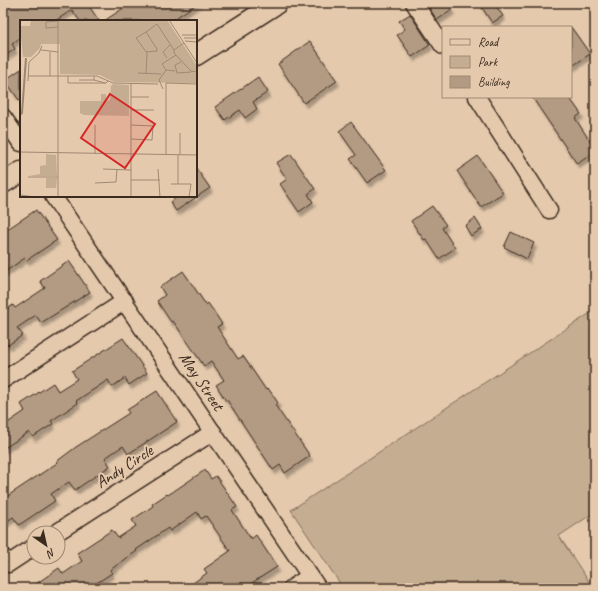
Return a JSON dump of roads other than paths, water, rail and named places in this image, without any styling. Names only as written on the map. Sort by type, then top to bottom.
[{"type":"main road","points":[[197,54],[277,3]]},
{"type":"main road","points":[[3,184],[20,173]]},
{"type":"street","points":[[414,3],[442,45]]},
{"type":"street","points":[[478,98],[549,210]]},
{"type":"street","points":[[3,117],[20,142]]},
{"type":"street","name":"May Street","points":[[54,197],[314,582]]},
{"type":"street","points":[[3,380],[125,301]]},
{"type":"street","name":"Andy Circle","points":[[66,527],[212,432]]},
{"type":"street","points":[[3,557],[8,564],[26,552]]},
{"type":"street","points":[[292,588],[314,582]]}]
